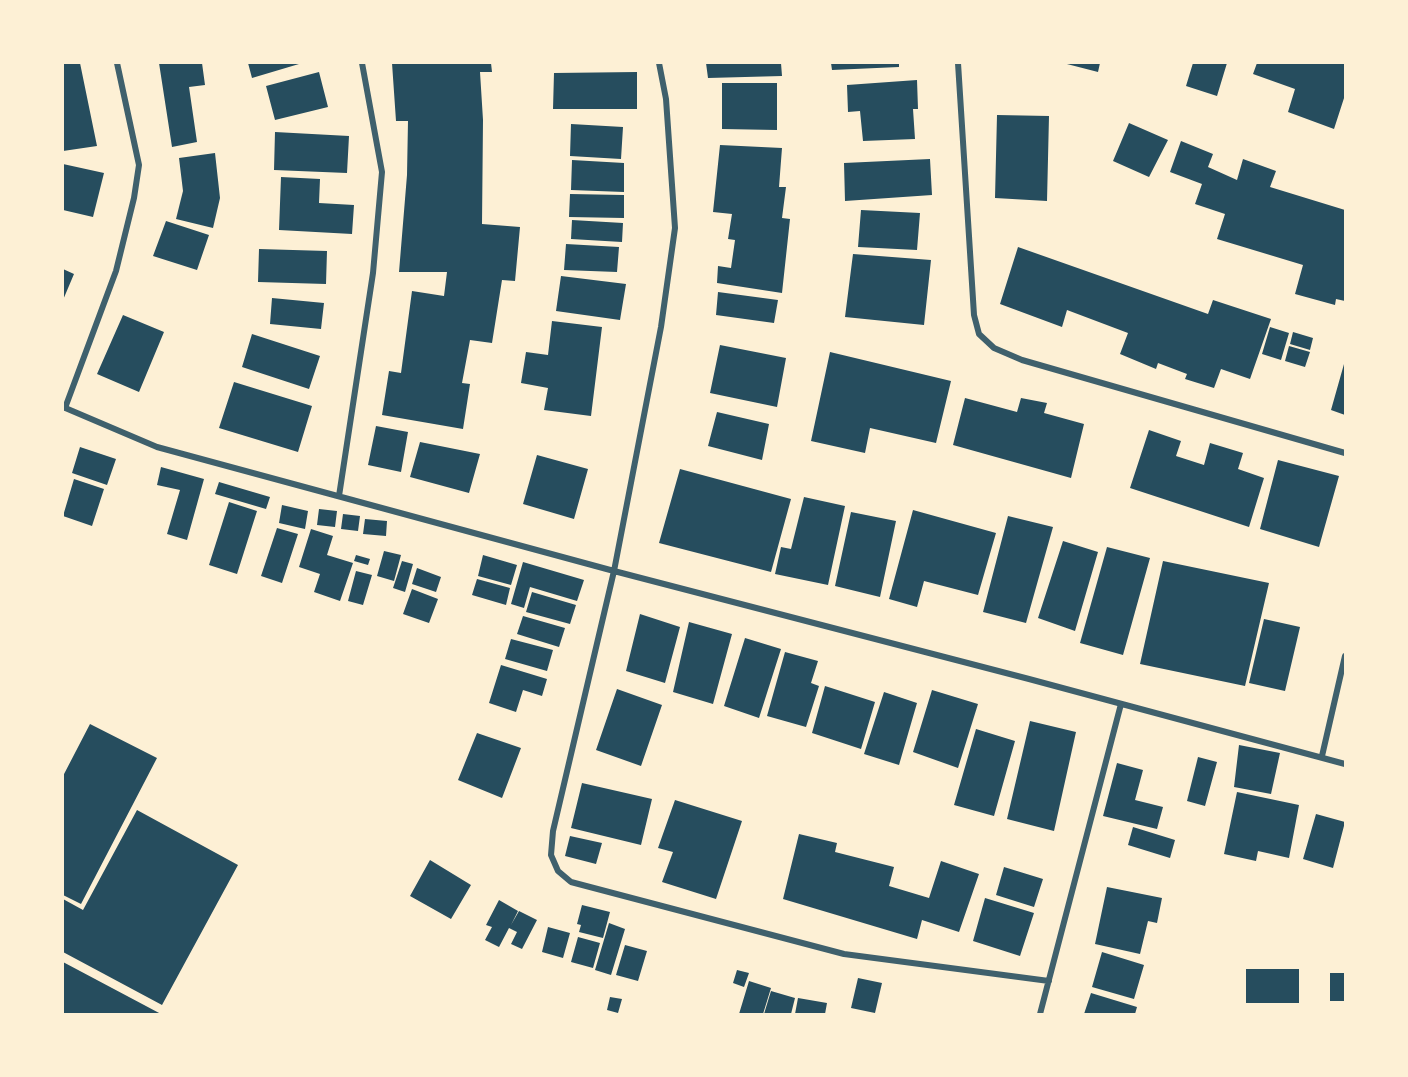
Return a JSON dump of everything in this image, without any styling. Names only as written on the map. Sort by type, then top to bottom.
[{"type":"street","points":[[117,63],[139,165],[134,198],[116,271],[64,408],[157,447],[614,571],[1322,756],[1345,764]]},
{"type":"street","points":[[339,496],[373,273],[382,172],[362,63]]},
{"type":"street","points":[[659,63],[666,99],[675,228],[661,327],[614,571],[553,831],[551,855],[558,871],[571,882],[844,954],[1049,981]]},
{"type":"street","points":[[958,63],[974,315],[979,334],[994,348],[1022,360],[1345,453]]},
{"type":"street","points":[[1322,756],[1345,656]]},
{"type":"street","points":[[1040,1014],[1121,704]]},
{"type":"building","points":[[80,63],[97,146],[63,151],[63,64]]},
{"type":"building","points":[[159,63],[202,63],[205,85],[189,87],[197,142],[172,147]]},
{"type":"building","points":[[248,63],[298,63],[299,64],[252,78]]},
{"type":"building","points":[[392,63],[491,63],[492,72],[480,72],[483,120],[482,224],[520,227],[515,281],[502,280],[492,343],[470,340],[462,383],[470,384],[463,429],[382,415],[389,371],[401,373],[412,291],[444,296],[447,272],[399,272],[407,175],[408,121],[396,121]]},
{"type":"building","points":[[706,63],[781,63],[782,76],[708,78]]},
{"type":"building","points":[[831,63],[899,63],[899,67],[832,70]]},
{"type":"building","points":[[1063,63],[1100,63],[1098,72]]},
{"type":"building","points":[[1193,63],[1227,63],[1217,96],[1186,86]]},
{"type":"building","points":[[1257,63],[1345,63],[1345,95],[1334,129],[1288,112],[1295,89],[1253,74]]},
{"type":"building","points":[[319,72],[328,107],[275,120],[266,86]]},
{"type":"building","points":[[637,72],[637,109],[553,109],[554,73]]},
{"type":"building","points":[[917,80],[918,109],[913,109],[915,139],[863,141],[860,111],[848,112],[847,85]]},
{"type":"building","points":[[722,83],[777,83],[777,130],[722,129]]},
{"type":"building","points":[[997,115],[1049,116],[1047,201],[995,198]]},
{"type":"building","points":[[1129,123],[1168,140],[1149,177],[1113,161]]},
{"type":"building","points":[[571,124],[623,127],[621,159],[570,156]]},
{"type":"building","points":[[275,132],[349,136],[347,173],[274,170]]},
{"type":"building","points":[[1181,141],[1213,154],[1208,167],[1237,180],[1243,159],[1276,171],[1270,187],[1345,210],[1345,301],[1336,299],[1335,305],[1295,294],[1303,265],[1217,239],[1225,214],[1195,204],[1202,184],[1170,172]]},
{"type":"building","points":[[720,145],[782,148],[779,187],[786,187],[782,218],[790,219],[782,293],[717,283],[718,266],[731,268],[735,240],[728,239],[732,214],[713,212]]},
{"type":"building","points":[[215,153],[220,198],[213,228],[176,219],[183,191],[179,158]]},
{"type":"building","points":[[930,159],[932,195],[845,201],[844,163]]},
{"type":"building","points":[[572,160],[624,163],[624,192],[571,190]]},
{"type":"building","points":[[63,164],[104,173],[93,217],[63,210]]},
{"type":"building","points":[[281,177],[320,179],[319,203],[354,205],[352,234],[279,230]]},
{"type":"building","points":[[570,194],[624,195],[624,218],[569,217]]},
{"type":"building","points":[[861,210],[920,213],[917,250],[858,247]]},
{"type":"building","points":[[572,220],[623,223],[622,242],[571,239]]},
{"type":"building","points":[[166,221],[209,235],[197,270],[153,256]]},
{"type":"building","points":[[566,244],[619,247],[617,272],[564,270]]},
{"type":"building","points":[[1018,247],[1208,314],[1213,300],[1271,319],[1250,379],[1221,369],[1214,388],[1185,379],[1187,374],[1158,363],[1156,369],[1120,354],[1128,333],[1067,310],[1062,327],[1000,304]]},
{"type":"building","points":[[259,249],[327,251],[326,284],[258,282]]},
{"type":"building","points":[[853,254],[931,260],[924,325],[845,317]]},
{"type":"building","points":[[63,269],[74,274],[63,300]]},
{"type":"building","points":[[561,276],[626,284],[620,320],[556,311]]},
{"type":"building","points":[[718,292],[778,300],[774,323],[716,315]]},
{"type":"building","points":[[272,298],[324,303],[321,329],[270,324]]},
{"type":"building","points":[[123,315],[164,332],[139,392],[97,374]]},
{"type":"building","points":[[552,321],[602,327],[591,416],[544,410],[548,388],[521,383],[526,352],[548,355]]},
{"type":"building","points":[[1270,327],[1289,333],[1281,360],[1262,354]]},
{"type":"building","points":[[1293,332],[1313,338],[1310,350],[1290,344]]},
{"type":"building","points":[[252,334],[320,356],[309,389],[242,367]]},
{"type":"building","points":[[720,345],[786,358],[777,407],[710,393]]},
{"type":"building","points":[[1289,346],[1310,352],[1305,367],[1285,361]]},
{"type":"building","points":[[830,352],[951,381],[936,443],[870,428],[865,453],[811,441]]},
{"type":"building","points":[[1345,364],[1345,415],[1331,410]]},
{"type":"building","points":[[234,382],[312,406],[298,452],[219,428]]},
{"type":"building","points":[[965,398],[1017,412],[1021,398],[1047,403],[1044,413],[1084,424],[1071,478],[953,445]]},
{"type":"building","points":[[717,412],[769,424],[762,460],[708,446]]},
{"type":"building","points":[[376,426],[408,432],[401,472],[368,465]]},
{"type":"building","points":[[1149,430],[1181,441],[1176,456],[1204,465],[1210,443],[1243,453],[1238,469],[1264,478],[1249,527],[1130,488]]},
{"type":"building","points":[[420,442],[480,454],[469,493],[410,477]]},
{"type":"building","points":[[80,447],[116,459],[107,485],[72,473]]},
{"type":"building","points":[[537,455],[588,469],[574,519],[523,504]]},
{"type":"building","points":[[1278,460],[1339,476],[1319,547],[1260,529]]},
{"type":"building","points":[[161,467],[204,479],[187,540],[167,534],[180,490],[157,485]]},
{"type":"building","points":[[680,469],[791,499],[771,572],[659,543]]},
{"type":"building","points":[[74,479],[104,489],[92,526],[63,516]]},
{"type":"building","points":[[219,482],[270,497],[266,509],[215,494]]},
{"type":"building","points":[[804,497],[845,506],[828,585],[775,574],[781,547],[791,549]]},
{"type":"building","points":[[229,502],[257,511],[237,574],[209,565]]},
{"type":"building","points":[[282,505],[308,511],[305,529],[279,523]]},
{"type":"building","points":[[319,509],[337,511],[335,527],[317,525]]},
{"type":"building","points":[[913,510],[996,533],[978,595],[924,581],[917,607],[889,599]]},
{"type":"building","points":[[851,512],[896,521],[880,597],[835,586]]},
{"type":"building","points":[[343,514],[360,516],[358,531],[341,529]]},
{"type":"building","points":[[1008,516],[1053,527],[1026,623],[983,612]]},
{"type":"building","points":[[365,519],[387,521],[386,536],[363,534]]},
{"type":"building","points":[[277,528],[298,534],[282,583],[261,576]]},
{"type":"building","points":[[311,529],[333,536],[327,555],[353,563],[340,601],[314,592],[320,574],[299,567]]},
{"type":"building","points":[[1063,541],[1098,552],[1075,631],[1038,618]]},
{"type":"building","points":[[1107,547],[1150,558],[1123,655],[1080,643]]},
{"type":"building","points":[[384,551],[401,555],[394,581],[377,576]]},
{"type":"building","points":[[356,555],[370,559],[368,565],[354,561]]},
{"type":"building","points":[[483,555],[517,565],[511,585],[478,576]]},
{"type":"building","points":[[402,561],[413,564],[405,592],[393,588]]},
{"type":"building","points":[[1163,561],[1269,583],[1245,686],[1140,664]]},
{"type":"building","points":[[523,562],[584,580],[577,601],[530,587],[524,608],[511,604]]},
{"type":"building","points":[[417,568],[441,577],[436,592],[412,584]]},
{"type":"building","points":[[356,571],[372,575],[363,605],[348,601]]},
{"type":"building","points":[[477,579],[510,588],[506,605],[472,595]]},
{"type":"building","points":[[412,589],[438,599],[429,623],[403,614]]},
{"type":"building","points":[[532,592],[576,605],[570,624],[526,612]]},
{"type":"building","points":[[640,614],[680,627],[665,683],[626,671]]},
{"type":"building","points":[[523,616],[565,628],[559,647],[517,634]]},
{"type":"building","points":[[1264,619],[1300,627],[1285,691],[1249,683]]},
{"type":"building","points":[[689,622],[732,634],[713,704],[673,692]]},
{"type":"building","points":[[745,638],[781,649],[759,718],[724,706]]},
{"type":"building","points":[[511,639],[553,650],[547,671],[505,659]]},
{"type":"building","points":[[785,652],[818,661],[811,683],[819,686],[806,727],[767,716]]},
{"type":"building","points":[[501,665],[547,679],[542,696],[523,690],[516,712],[489,703]]},
{"type":"building","points":[[825,686],[875,702],[861,749],[812,733]]},
{"type":"building","points":[[617,689],[662,705],[641,766],[596,750]]},
{"type":"building","points":[[932,690],[978,704],[958,768],[913,752]]},
{"type":"building","points":[[884,692],[917,703],[899,765],[864,754]]},
{"type":"building","points":[[1030,721],[1076,732],[1054,831],[1007,819]]},
{"type":"building","points":[[90,724],[157,758],[81,904],[63,895],[63,776]]},
{"type":"building","points":[[976,729],[1015,741],[994,816],[954,805]]},
{"type":"building","points":[[477,733],[521,748],[502,798],[458,780]]},
{"type":"building","points":[[1239,745],[1280,753],[1271,794],[1234,787]]},
{"type":"building","points":[[1198,757],[1217,762],[1205,806],[1187,801]]},
{"type":"building","points":[[1117,763],[1143,770],[1135,800],[1163,807],[1157,829],[1103,816]]},
{"type":"building","points":[[582,783],[652,799],[641,845],[571,828]]},
{"type":"building","points":[[1237,792],[1299,805],[1289,858],[1258,851],[1256,861],[1224,854]]},
{"type":"building","points":[[675,800],[742,821],[716,899],[662,882],[673,852],[658,848]]},
{"type":"building","points":[[137,810],[238,865],[162,1005],[63,952],[63,899],[83,910]]},
{"type":"building","points":[[1316,814],[1345,822],[1333,868],[1303,859]]},
{"type":"building","points":[[1133,827],[1175,840],[1170,858],[1128,845]]},
{"type":"building","points":[[799,834],[837,843],[835,852],[894,867],[889,886],[929,898],[941,861],[979,874],[959,932],[922,920],[917,939],[783,899]]},
{"type":"building","points":[[570,836],[602,843],[596,864],[565,856]]},
{"type":"building","points":[[430,860],[471,885],[451,919],[410,896]]},
{"type":"building","points":[[1004,867],[1043,879],[1034,907],[996,895]]},
{"type":"building","points":[[1107,887],[1162,898],[1157,923],[1148,921],[1140,954],[1095,944]]},
{"type":"building","points":[[985,898],[1034,913],[1020,956],[973,941]]},
{"type":"building","points":[[499,900],[518,911],[511,925],[519,911],[537,920],[522,949],[511,944],[517,932],[509,928],[499,947],[485,940],[492,927],[486,925]]},
{"type":"building","points":[[582,905],[610,912],[603,938],[579,932],[581,925],[577,924]]},
{"type":"building","points":[[609,923],[625,929],[611,975],[595,970]]},
{"type":"building","points":[[548,927],[570,933],[563,958],[542,952]]},
{"type":"building","points":[[578,937],[600,943],[593,968],[571,962]]},
{"type":"building","points":[[625,945],[647,951],[638,981],[616,975]]},
{"type":"building","points":[[1102,952],[1144,965],[1134,999],[1092,987]]},
{"type":"building","points":[[63,962],[161,1014],[63,1014]]},
{"type":"building","points":[[1246,969],[1299,969],[1299,1003],[1246,1003]]},
{"type":"building","points":[[737,970],[749,973],[744,987],[733,983]]},
{"type":"building","points":[[1330,973],[1345,973],[1345,1001],[1330,1001]]},
{"type":"building","points":[[858,978],[882,983],[875,1013],[851,1008]]},
{"type":"building","points":[[749,981],[771,988],[763,1014],[739,1014]]},
{"type":"building","points":[[771,991],[795,998],[791,1014],[764,1014]]},
{"type":"building","points":[[1091,993],[1137,1007],[1135,1014],[1084,1014]]},
{"type":"building","points":[[610,997],[622,999],[618,1013],[607,1010]]},
{"type":"building","points":[[798,998],[827,1003],[825,1014],[795,1014]]}]
